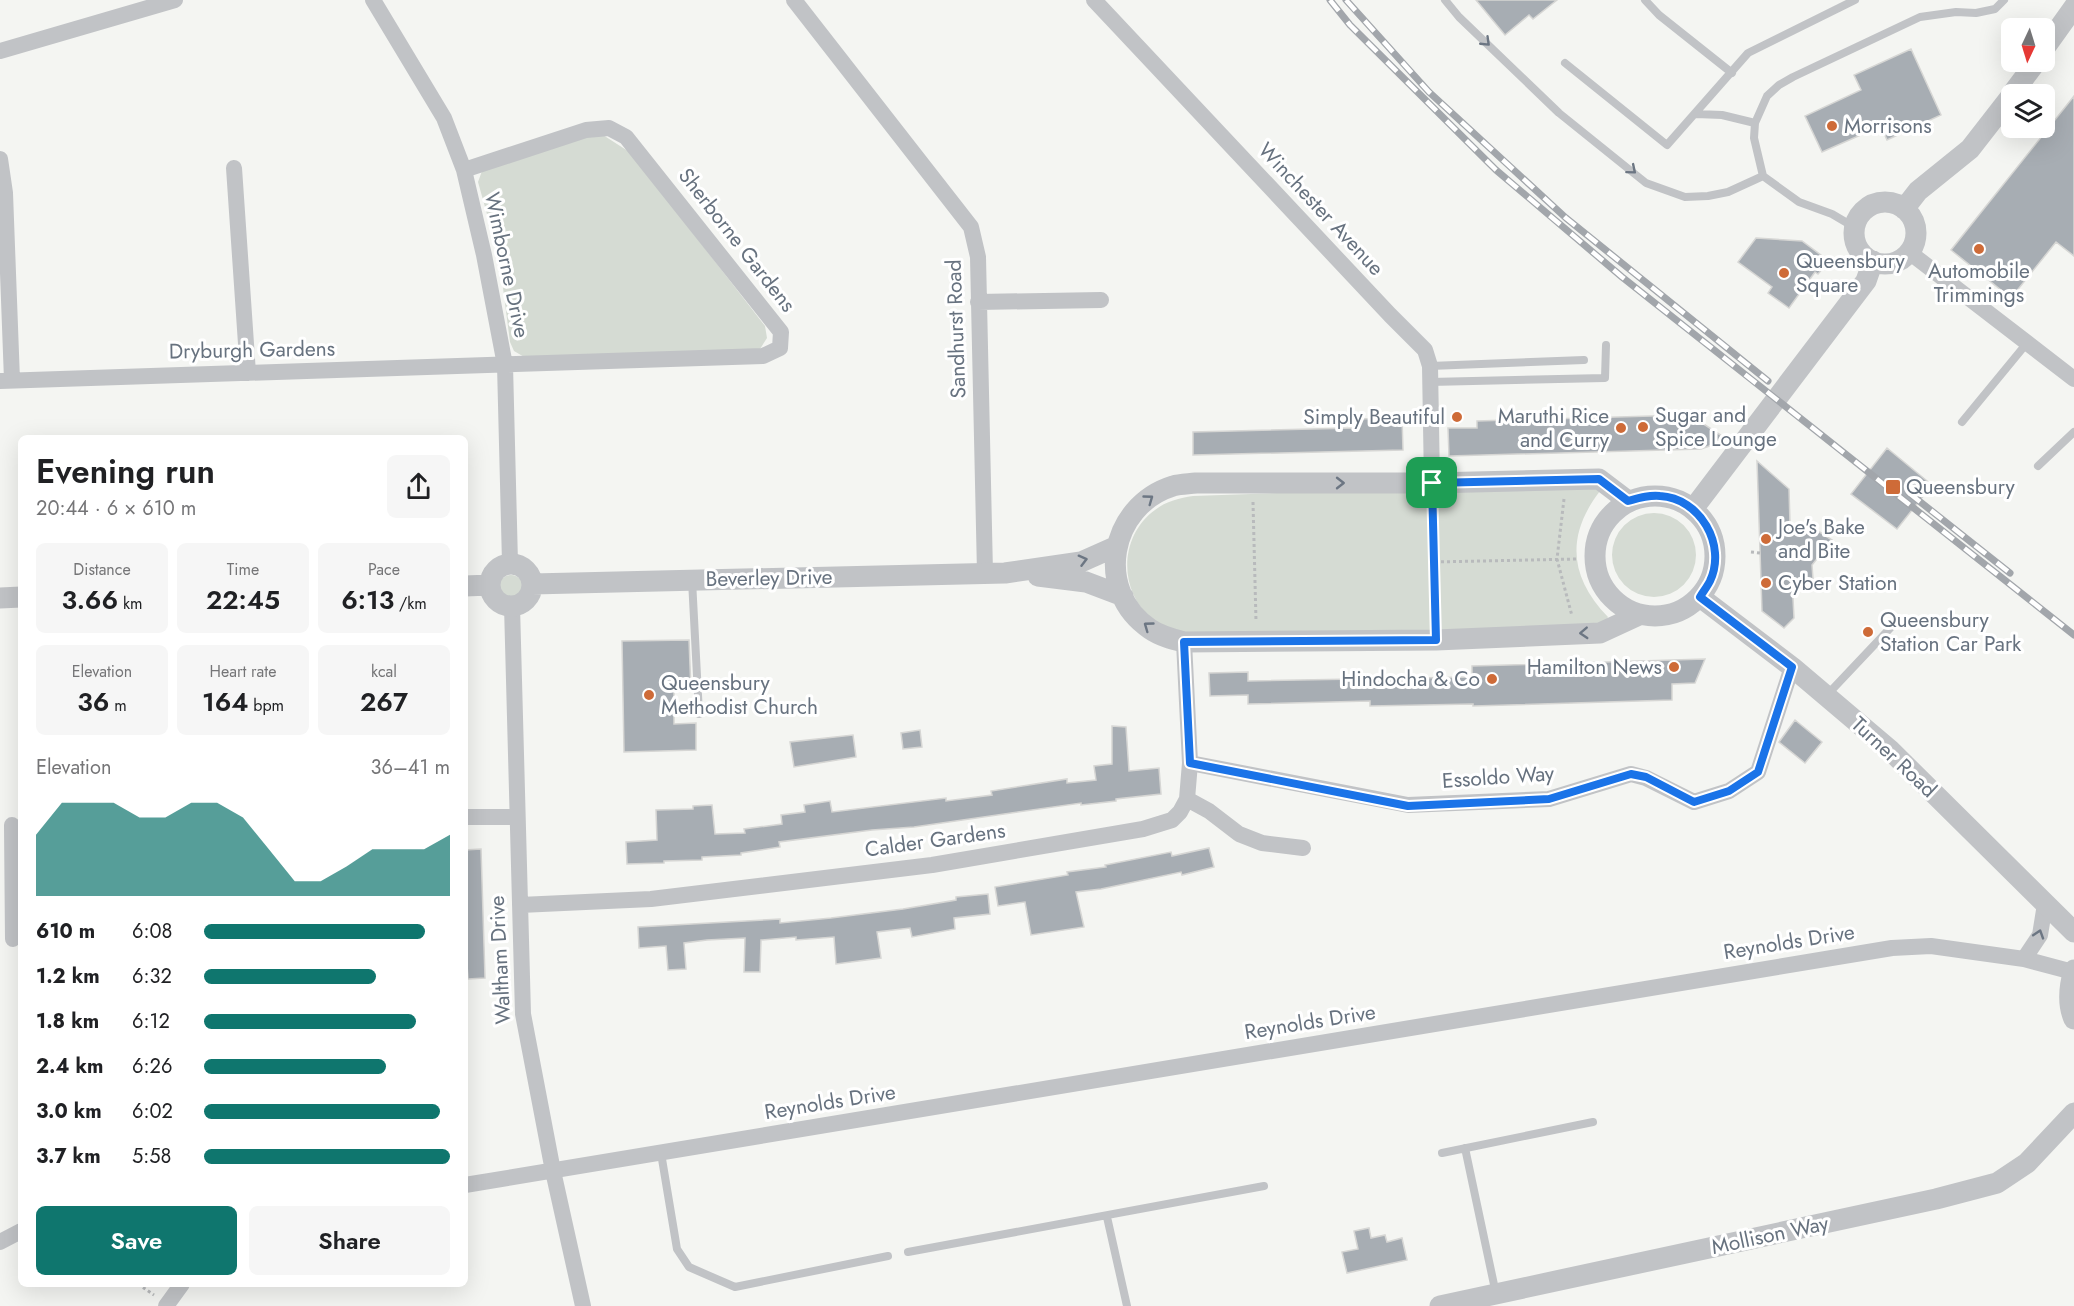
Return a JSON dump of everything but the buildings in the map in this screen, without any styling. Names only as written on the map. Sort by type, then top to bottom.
[{"type":"street","points":[[0,51],[175,0]]},
{"type":"street","name":"Wimborne Drive","points":[[373,0],[444,117],[464,170],[484,255],[505,365],[510,563]]},
{"type":"street","name":"Sandhurst Road","points":[[794,0],[972,227],[978,257],[978,302],[995,573]]},
{"type":"street","name":"Winchester Avenue","points":[[1094,0],[1425,350],[1430,374],[1432,483]]},
{"type":"street","points":[[2055,34],[2074,7]]},
{"type":"street","points":[[1904,209],[1918,191],[1970,149],[2001,109]]},
{"type":"street","name":"Sherborne Gardens","points":[[464,170],[586,130],[609,128],[626,136],[781,332],[780,348],[763,356],[505,365]]},
{"type":"street","points":[[0,159],[5,193],[6,380]]},
{"type":"street","points":[[234,168],[249,374]]},
{"type":"street","points":[[1884,202],[1904,209],[1910,216],[1916,234],[1909,252],[1896,261],[1880,263],[1864,255],[1857,247],[1854,227],[1864,209],[1884,202]]},
{"type":"street","points":[[1909,252],[2074,379]]},
{"type":"street","points":[[1693,509],[1866,281],[1873,261]]},
{"type":"street","points":[[978,302],[1101,300]]},
{"type":"street","name":"Dryburgh Gardens","points":[[6,380],[505,365]]},
{"type":"street","points":[[1628,501],[1599,479],[1432,483],[1196,483],[1174,486],[1154,494],[1137,508],[1124,525],[1116,546],[1116,570],[1118,586],[1136,617],[1150,629],[1184,642],[1436,640],[1600,633],[1639,615]]},
{"type":"street","points":[[1644,496],[1661,496],[1678,500],[1693,509],[1706,524],[1714,542],[1715,561],[1710,580],[1700,597],[1687,608],[1655,617],[1639,615],[1620,606],[1605,591],[1596,572],[1594,551],[1599,531],[1611,514],[1628,501],[1644,496]]},
{"type":"street","name":"Beverley Drive","points":[[532,584],[995,573],[1081,562],[1116,546]]},
{"type":"street","points":[[510,563],[526,569],[531,576],[532,584],[527,599],[512,606],[504,605],[496,600],[490,585],[491,577],[496,570],[510,563]]},
{"type":"street","name":"Beverley Drive","points":[[995,573],[1086,582],[1123,596]]},
{"type":"street","points":[[468,586],[490,585]]},
{"type":"street","points":[[0,598],[18,597]]},
{"type":"street","name":"Turner Road","points":[[1700,597],[1827,695],[1890,750],[2074,932]]},
{"type":"street","name":"Waltham Drive","points":[[512,606],[523,1014],[553,1171],[583,1306]]},
{"type":"street","points":[[1184,642],[1190,763],[1187,799],[1209,811],[1239,834],[1262,843],[1303,848]]},
{"type":"street","name":"Essoldo Way","points":[[1190,763],[1408,806],[1549,799],[1631,774],[1646,777],[1694,802],[1729,791],[1758,772],[1792,667]]},
{"type":"street","name":"Calder Gardens","points":[[520,905],[651,899],[932,866],[1143,829],[1172,820],[1180,812],[1187,799]]},
{"type":"street","points":[[468,818],[517,817]]},
{"type":"street","points":[[11,825],[13,939]]},
{"type":"street","points":[[2024,959],[2040,935],[2045,904]]},
{"type":"street","name":"Reynolds Drive","points":[[468,1185],[1892,948],[1931,946],[2024,959],[2074,971]]},
{"type":"street","points":[[2074,971],[2068,993],[2074,1019]]},
{"type":"street","name":"Mollison Way","points":[[1440,1306],[1936,1199],[1996,1183],[2027,1163],[2074,1113]]},
{"type":"street","points":[[0,1242],[18,1233]]},
{"type":"street","points":[[166,1306],[180,1287]]},
{"type":"lane","points":[[1445,0],[1459,17],[1559,112],[1646,183],[1685,197],[1708,196],[1728,192],[1763,176]]},
{"type":"lane","points":[[1645,0],[1659,15],[1732,73]]},
{"type":"lane","points":[[1565,63],[1668,145],[1748,53],[1855,0]]},
{"type":"lane","points":[[1854,227],[1832,214],[1799,202],[1763,176],[1754,138],[1755,123],[1767,96],[1779,84],[1920,17],[1956,12],[1976,13],[1995,9],[2004,0]]},
{"type":"lane","points":[[1696,114],[1722,116],[1755,123]]},
{"type":"lane","points":[[1962,422],[2027,343]]},
{"type":"lane","points":[[1430,374],[1605,378],[1605,345]]},
{"type":"lane","points":[[1430,374],[1584,360]]},
{"type":"lane","points":[[2038,466],[2074,432]]},
{"type":"lane","points":[[692,579],[699,714]]},
{"type":"lane","points":[[1827,695],[1895,623]]},
{"type":"lane","points":[[1442,1153],[1593,1122]]},
{"type":"lane","points":[[1465,1148],[1496,1294]]},
{"type":"lane","points":[[661,1153],[677,1249],[689,1267],[735,1287],[888,1256]]},
{"type":"lane","points":[[908,1252],[1264,1186]]},
{"type":"lane","points":[[1107,1216],[1127,1306]]},
{"type":"path","points":[[1566,479],[1557,559],[1577,634]]},
{"type":"path","points":[[1252,483],[1257,641]]},
{"type":"path","points":[[1432,483],[1436,640]]},
{"type":"path","points":[[1751,552],[1760,553]]},
{"type":"path","points":[[1434,562],[1577,559]]},
{"type":"shaded area","points":[[603,135],[631,153],[765,326],[767,338],[760,349],[526,358],[514,351],[510,342],[499,257],[478,182],[482,171],[587,137]]},
{"type":"shaded area","points":[[1595,482],[1600,491],[1581,524],[1577,540],[1577,556],[1579,571],[1586,587],[1608,617],[1602,627],[1190,635],[1170,629],[1152,619],[1133,594],[1129,579],[1127,564],[1129,549],[1143,521],[1159,507],[1183,498]]},
{"type":"shaded area","points":[[1654,513],[1670,516],[1684,525],[1693,539],[1696,555],[1693,571],[1684,585],[1670,594],[1654,597],[1638,594],[1624,585],[1615,571],[1612,555],[1615,539],[1624,525],[1638,516]]},
{"type":"shaded area","points":[[511,575],[520,578],[523,587],[520,596],[511,599],[502,596],[499,587],[502,578]]},
{"type":"railway","points":[[1330,0],[1350,25],[1496,170],[1622,277],[2074,635]]},
{"type":"railway","points":[[1346,0],[1429,92],[1566,218],[1768,381]]},
{"type":"railway","points":[[1909,493],[2010,573]]},
{"type":"place","name":"Morrisons","points":[[1832,126]]},
{"type":"place","name":"Automobile Trimmings","points":[[1979,249]]},
{"type":"place","name":"Queensbury Square","points":[[1784,273]]},
{"type":"place","name":"Simply Beautiful","points":[[1457,417]]},
{"type":"place","name":"Sugar and Spice Lounge","points":[[1643,427]]},
{"type":"place","name":"Maruthi Rice and Curry","points":[[1621,428]]},
{"type":"place","name":"Queensbury","points":[[1893,487]]},
{"type":"place","name":"Joe's Bake and Bite","points":[[1766,539]]},
{"type":"place","name":"Cyber Station","points":[[1766,583]]},
{"type":"place","name":"Queensbury Station Car Park","points":[[1868,632]]},
{"type":"place","name":"Hamilton News","points":[[1674,667]]},
{"type":"place","name":"Hindocha & Co","points":[[1492,679]]},
{"type":"place","name":"Queensbury Methodist Church","points":[[649,695]]},
{"type":"route","points":[[1599,479],[1628,501],[1644,496],[1661,496],[1678,500],[1693,509],[1706,524],[1714,542],[1715,561],[1710,580],[1700,597],[1792,667],[1758,772],[1729,791],[1694,802],[1646,777],[1631,774],[1549,799],[1408,806],[1190,763],[1184,642],[1436,640],[1432,483],[1599,479]]}]
